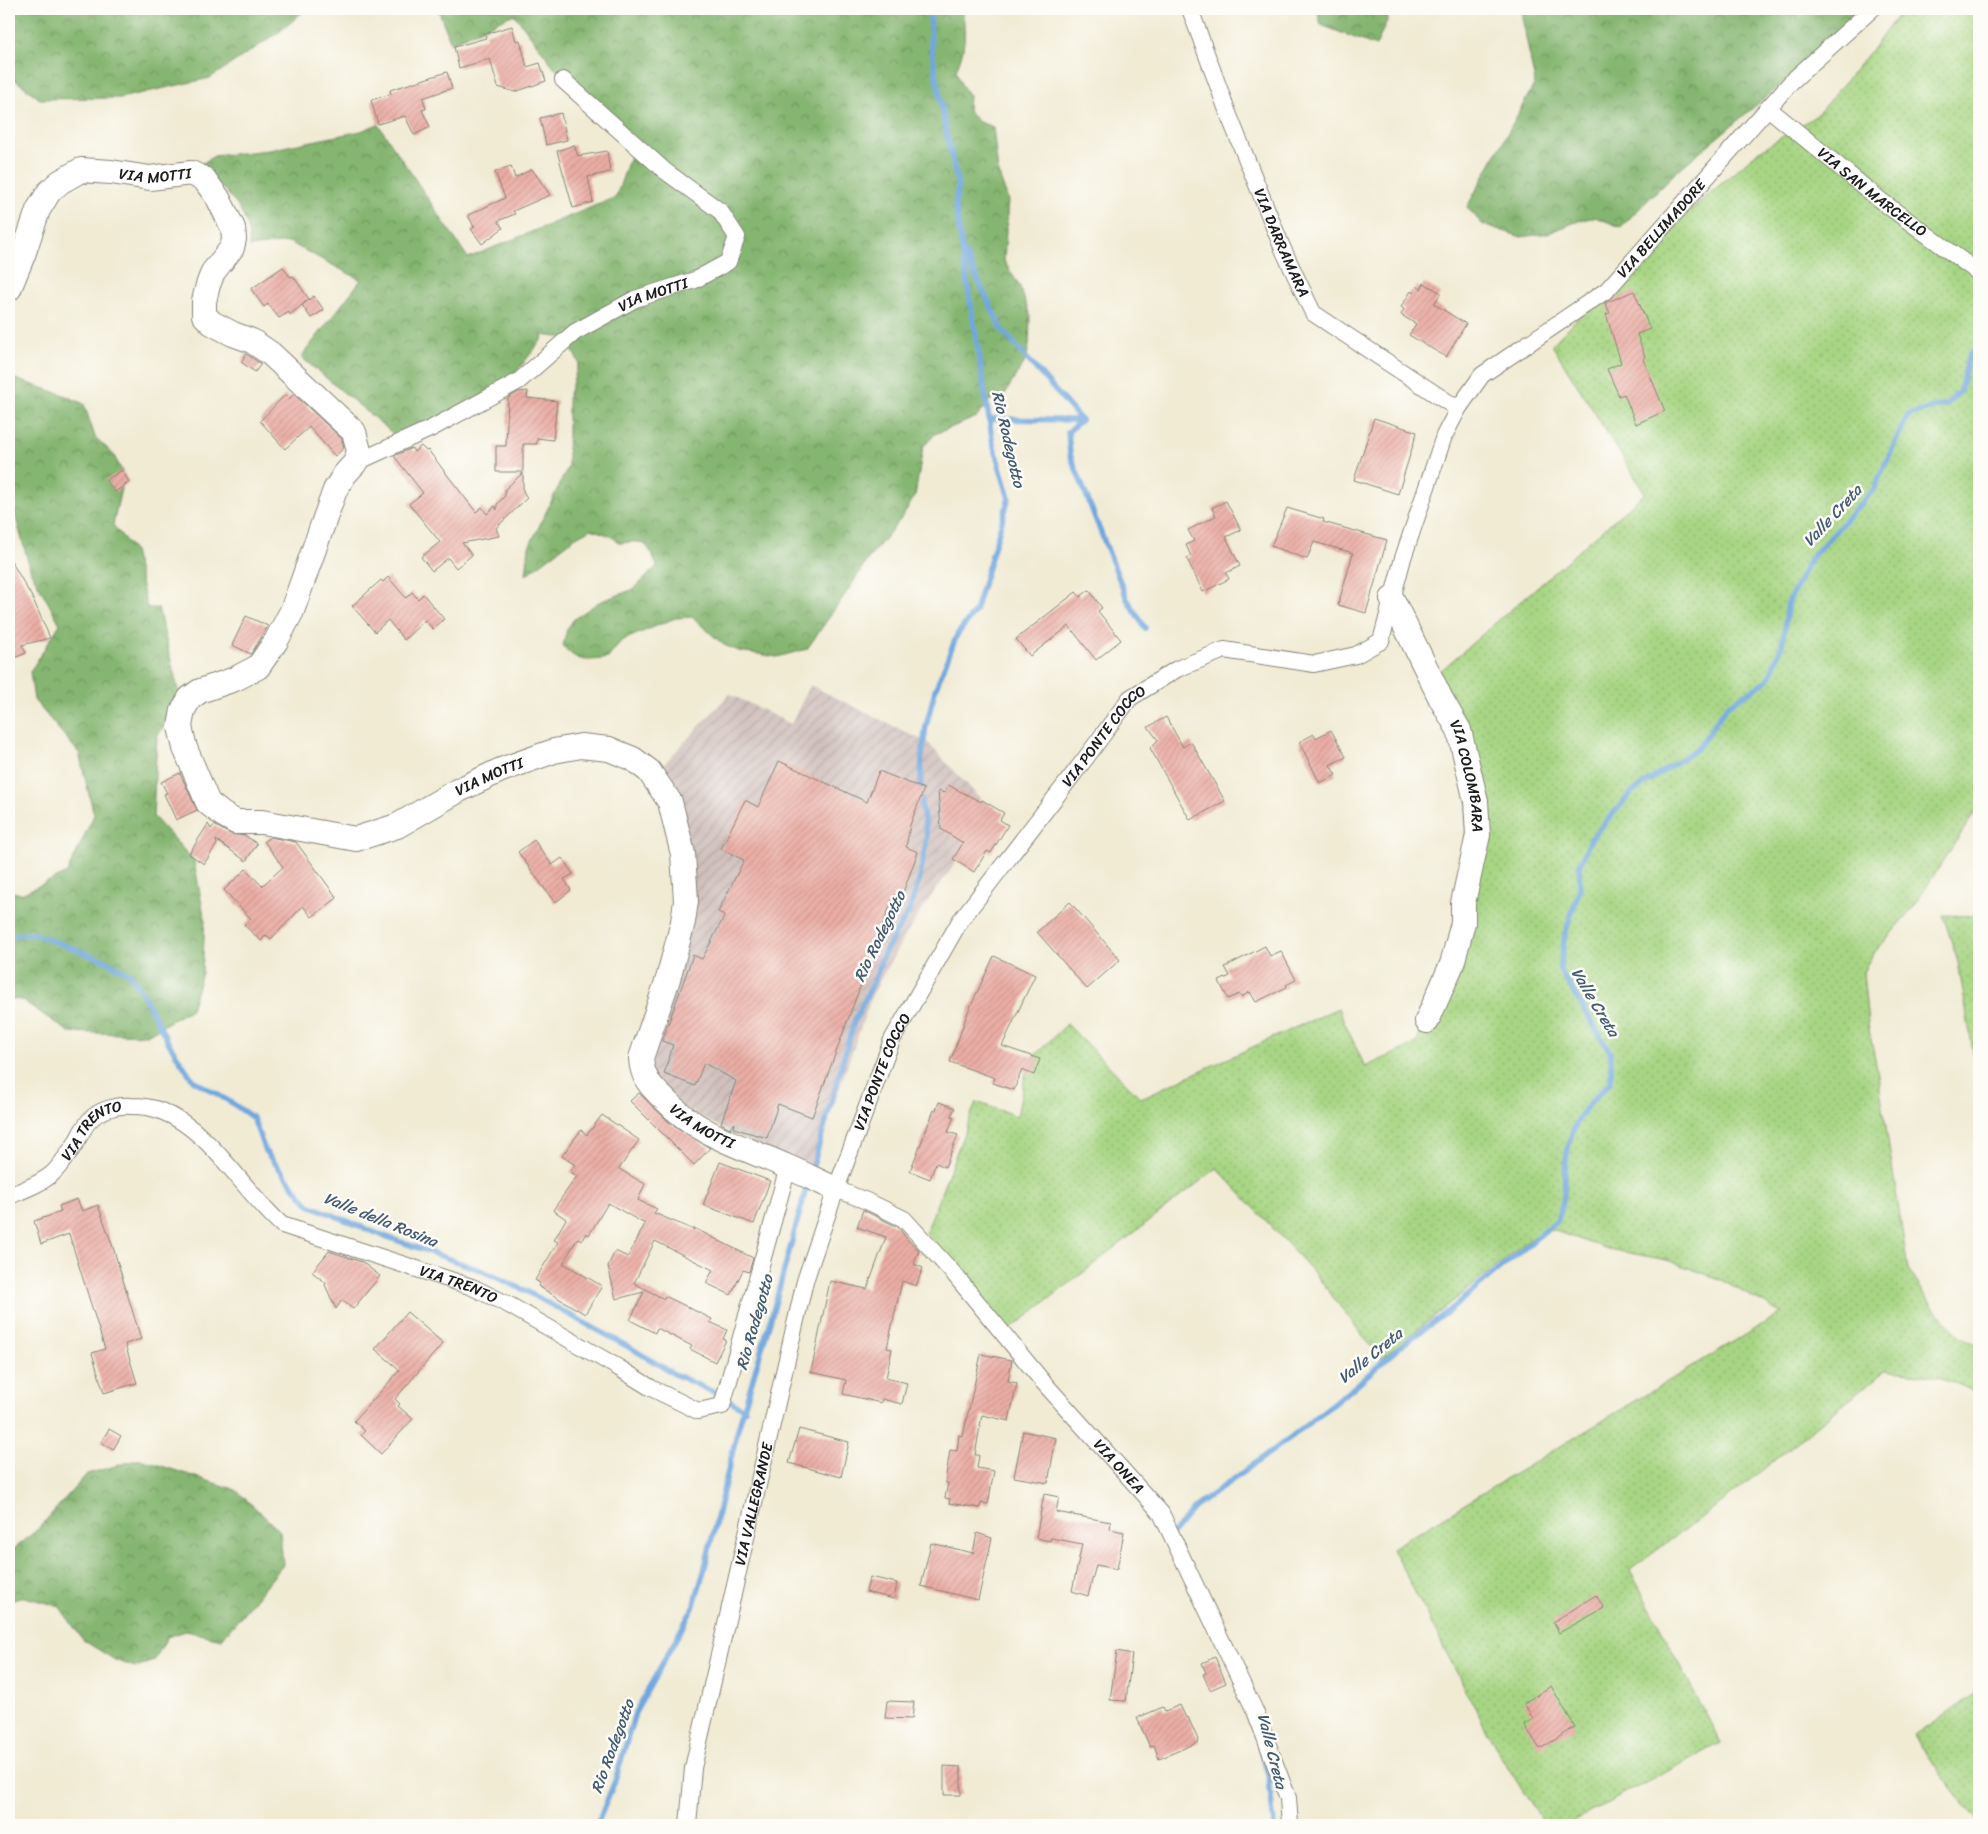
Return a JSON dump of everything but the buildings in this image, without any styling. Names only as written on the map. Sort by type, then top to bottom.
[{"type":"street","name":"VIA DARRAMARA","points":[[1190,9],[1232,122],[1282,247],[1314,314],[1458,409]]},
{"type":"street","name":"VIA BELLIMADORE","points":[[1444,436],[1458,409],[1482,375],[1607,290],[1792,81],[1872,9]]},
{"type":"street","name":"VIA MOTTI","points":[[563,80],[665,171],[720,211],[737,237],[728,262],[695,280],[635,300],[575,332],[518,381],[432,428],[355,463],[335,490],[292,611],[276,640],[258,668],[236,679],[200,691],[190,698],[183,710],[180,727],[185,748],[208,804],[236,822],[262,822],[356,839],[397,826],[459,790],[501,770],[554,751],[581,746],[609,749],[633,758],[649,771],[670,802],[683,854],[686,902],[683,922],[668,979],[641,1058],[642,1070],[647,1083],[670,1106],[702,1130],[734,1146],[829,1186]]},
{"type":"street","name":"VIA SAN MARCELLO","points":[[1768,108],[1880,200],[1979,272]]},
{"type":"street","name":"VIA MOTTI","points":[[9,289],[38,210],[49,192],[60,182],[80,170],[111,172],[150,178],[192,173],[204,179],[218,198],[233,228],[234,240],[232,248],[213,272],[204,301],[204,314],[212,323],[232,334],[252,341],[271,354],[354,432],[359,451],[355,463]]},
{"type":"street","name":"VIA PONTE COCCO","points":[[829,1186],[892,1040],[960,920],[1085,760],[1130,698],[1177,668],[1224,650],[1314,664],[1356,656],[1382,641],[1403,558],[1444,436]]},
{"type":"street","name":"VIA COLOMBARA","points":[[1392,599],[1441,699],[1459,730],[1476,801],[1478,835],[1463,903],[1463,923],[1452,964],[1427,1021]]},
{"type":"street","name":"VIA TRENTO","points":[[9,1196],[29,1188],[52,1174],[74,1146],[90,1120],[104,1111],[119,1105],[141,1106],[161,1111],[183,1123],[212,1147],[265,1210],[282,1225],[472,1287],[509,1305],[651,1388],[698,1411],[722,1406],[793,1170]]},
{"type":"street","name":"VIA VALLEGRANDE","points":[[688,1825],[693,1768],[805,1281],[829,1186]]},
{"type":"street","name":"VIA ONEA","points":[[829,1186],[870,1202],[904,1219],[954,1274],[1044,1384],[1161,1513],[1255,1711],[1288,1798],[1290,1825]]},
{"type":"shaded area","points":[[810,685],[928,743],[993,812],[922,909],[872,995],[832,1110],[812,1177],[646,1087],[687,911],[663,823],[677,789],[668,774],[661,767],[730,694],[791,724]]},
{"type":"green space","points":[[9,9],[306,9],[282,30],[210,78],[120,98],[40,99],[9,75]]},
{"type":"green space","points":[[438,9],[960,9],[963,11],[964,41],[962,55],[956,70],[961,84],[969,96],[968,111],[979,122],[993,127],[998,172],[1008,200],[1004,261],[1020,287],[1030,316],[1029,346],[1026,360],[1003,397],[991,399],[977,417],[935,434],[923,447],[915,496],[903,516],[865,563],[807,649],[777,657],[739,651],[724,645],[692,617],[675,618],[621,641],[608,658],[594,660],[578,658],[568,652],[563,646],[567,629],[574,619],[599,602],[634,589],[657,566],[651,552],[644,544],[635,542],[620,543],[611,536],[591,529],[576,537],[526,575],[529,547],[568,467],[568,397],[579,363],[566,338],[541,335],[543,338],[495,399],[402,441],[301,357],[361,280],[289,242],[249,247],[249,234],[241,211],[226,191],[197,167],[214,156],[269,150],[361,131],[378,124],[468,258],[616,197],[636,139],[564,80],[514,14],[451,43]]},
{"type":"green space","points":[[1317,9],[1392,9],[1376,46],[1321,25]]},
{"type":"green space","points":[[1518,9],[1863,9],[1832,42],[1677,171],[1621,227],[1595,217],[1578,221],[1549,233],[1521,237],[1482,224],[1467,207],[1535,83],[1521,12]]},
{"type":"green space","points":[[1902,9],[1979,9],[1979,374],[1975,382],[1979,419],[1979,806],[1910,912],[1875,952],[1863,972],[1868,1025],[1877,1069],[1908,1269],[1936,1311],[1957,1333],[1979,1347],[1979,1393],[1940,1377],[1886,1370],[1725,1500],[1630,1570],[1721,1743],[1566,1825],[1544,1825],[1496,1748],[1392,1548],[1781,1313],[1719,1279],[1667,1260],[1608,1249],[1552,1230],[1533,1237],[1381,1359],[1311,1269],[1217,1168],[1007,1332],[926,1232],[976,1102],[1017,1116],[1028,1062],[1067,1024],[1141,1098],[1338,1008],[1365,1067],[1417,1043],[1462,902],[1469,780],[1438,673],[1645,493],[1552,345],[1606,288],[1670,228],[1758,152],[1817,115],[1875,46]]},
{"type":"green space","points":[[9,377],[64,395],[84,404],[95,437],[113,454],[124,475],[113,525],[134,551],[147,608],[158,608],[181,701],[179,721],[167,723],[157,736],[153,816],[194,861],[205,921],[202,973],[191,1009],[147,1035],[69,1032],[22,1000],[9,999],[9,891],[21,894],[67,873],[94,815],[79,753],[34,700],[30,672],[60,624],[31,572],[12,504],[9,501]]},
{"type":"green space","points":[[1943,915],[1979,916],[1979,1087],[1958,962]]},
{"type":"green space","points":[[140,1459],[236,1490],[280,1531],[283,1565],[222,1639],[186,1631],[167,1637],[154,1661],[135,1667],[115,1660],[83,1640],[59,1606],[24,1597],[9,1601],[9,1553],[38,1529],[87,1474]]},
{"type":"green space","points":[[1979,1690],[1979,1824],[1941,1776],[1914,1735]]},
{"type":"waterway","name":"Rio Rodegotto","points":[[811,1173],[854,1022],[876,977],[884,953],[910,909],[920,878],[927,836],[920,796],[922,755],[926,726],[935,690],[957,635],[975,611],[1009,498],[993,444],[955,205],[958,185],[946,132],[931,45],[930,9]]},
{"type":"waterway","points":[[965,253],[1002,330],[1081,420]]},
{"type":"waterway","name":"Valle Creta","points":[[1173,1533],[1194,1508],[1291,1437],[1353,1388],[1402,1345],[1449,1311],[1557,1221],[1563,1202],[1566,1157],[1572,1132],[1583,1112],[1611,1082],[1611,1054],[1560,970],[1565,934],[1580,888],[1579,866],[1591,839],[1632,792],[1698,748],[1727,706],[1768,680],[1782,645],[1788,603],[1810,559],[1874,489],[1908,415],[1947,404],[1960,391],[1969,355],[1979,348]]},
{"type":"waterway","points":[[990,419],[1081,420]]},
{"type":"waterway","points":[[1081,420],[1068,432],[1070,454],[1127,599],[1145,628]]},
{"type":"waterway","name":"Valle della Rosina","points":[[9,935],[35,934],[106,961],[130,974],[142,992],[168,1042],[193,1080],[253,1118],[265,1151],[309,1205],[376,1233],[480,1270],[524,1290],[636,1351],[674,1374],[722,1396],[745,1410]]},
{"type":"waterway","name":"Rio Rodegotto","points":[[597,1825],[616,1778],[635,1713],[693,1608],[704,1571],[739,1425],[773,1311],[808,1182]]},
{"type":"waterway","name":"Valle Creta","points":[[1259,1743],[1269,1779],[1274,1825]]}]
